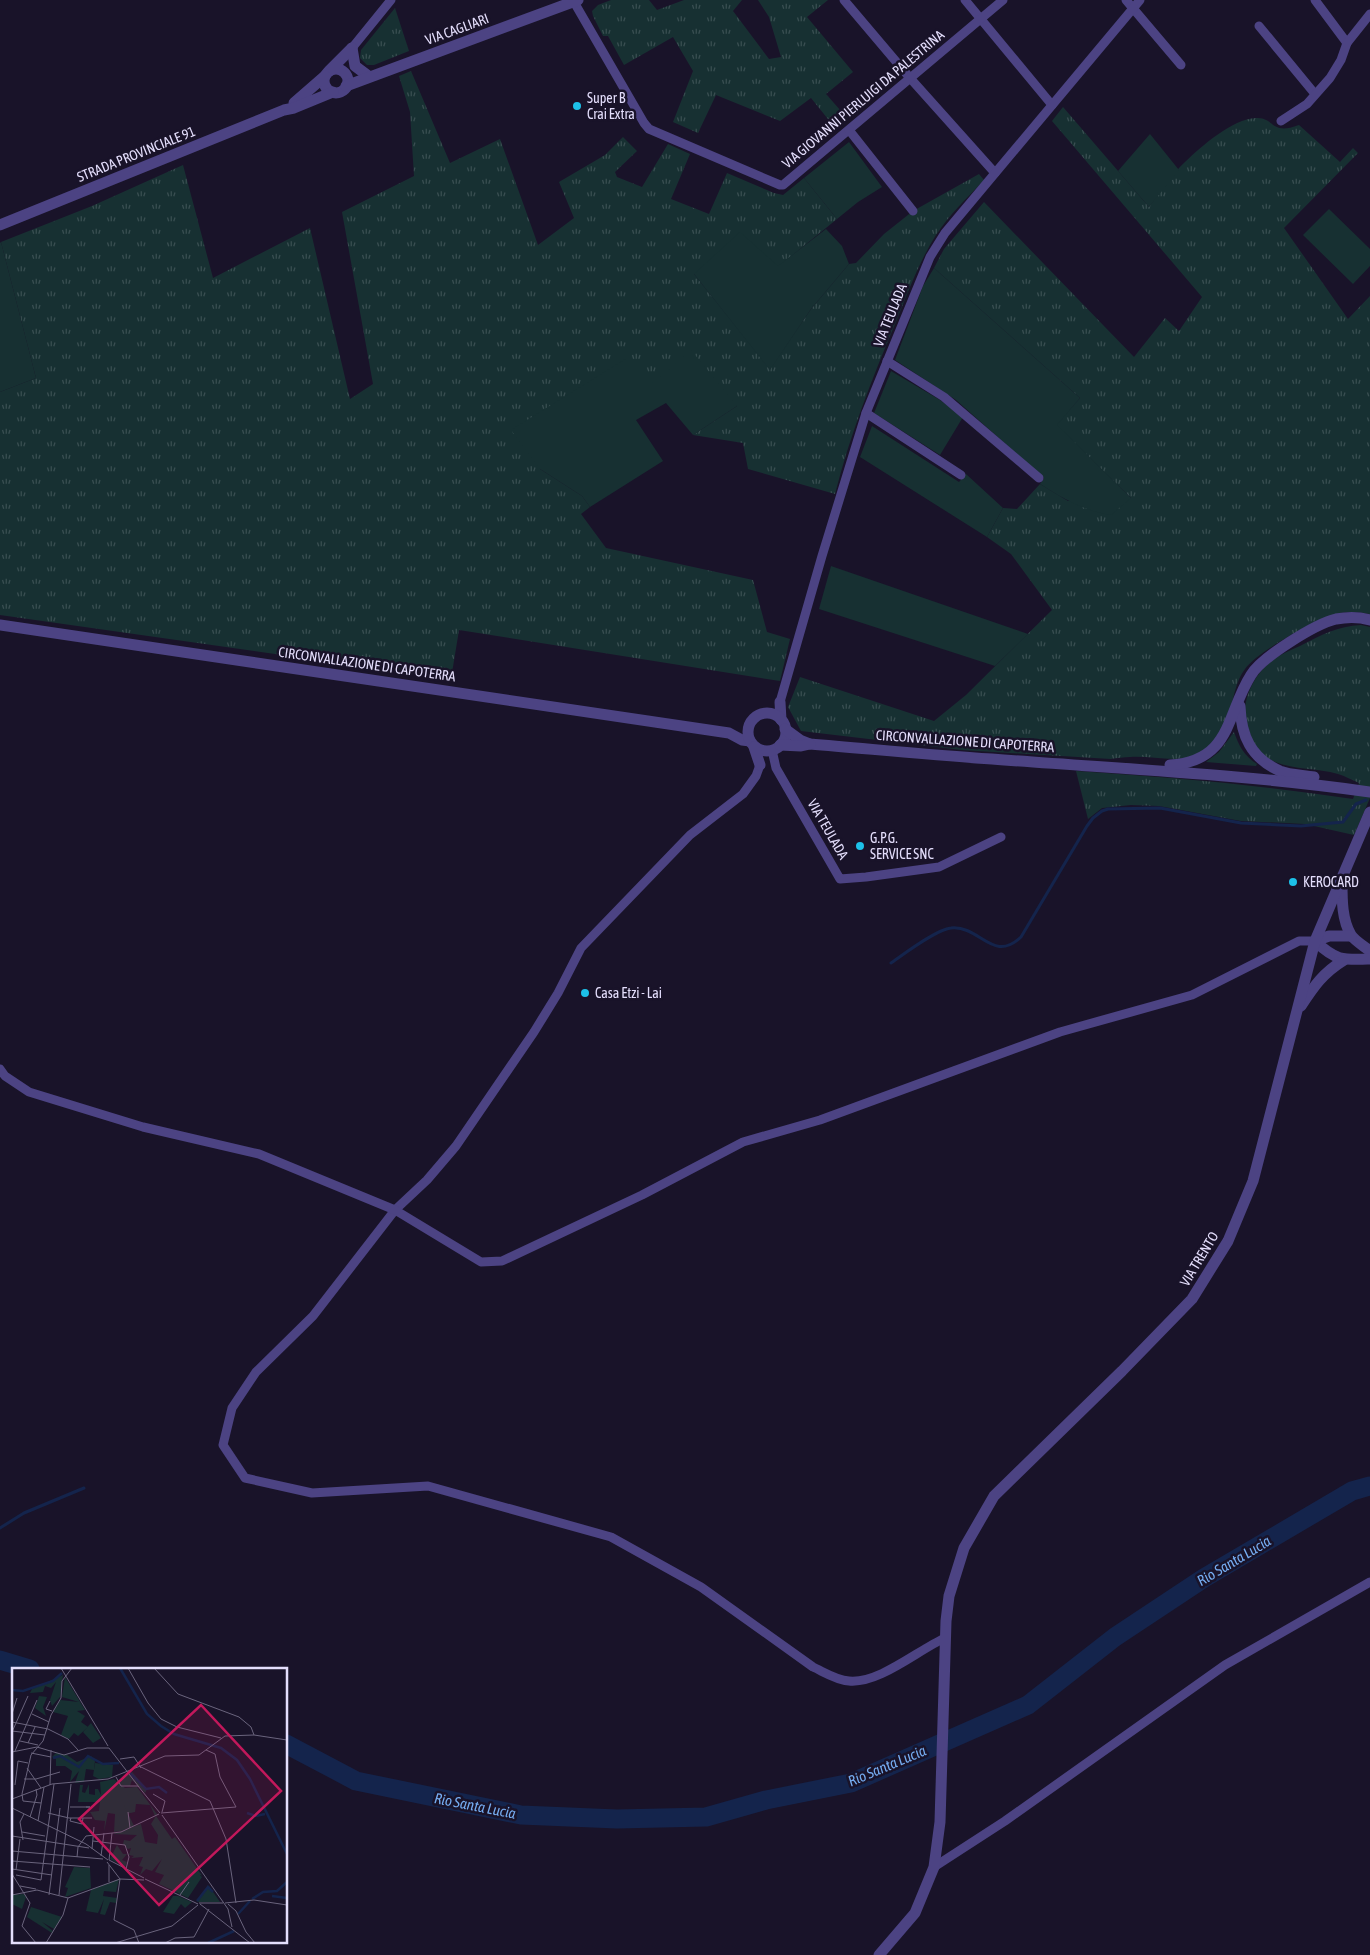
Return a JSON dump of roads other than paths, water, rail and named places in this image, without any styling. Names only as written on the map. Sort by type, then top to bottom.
[{"type":"street","points":[[284,110],[305,95],[327,74],[352,48],[391,0]]},
{"type":"street","points":[[844,0],[910,78],[995,173]]},
{"type":"street","points":[[965,0],[1052,105]]},
{"type":"street","name":"VIA GIOVANNI PIERLUIGI DA PALESTRINA","points":[[576,1],[644,123],[654,133],[783,185],[1003,0]]},
{"type":"street","points":[[1126,0],[1181,65]]},
{"type":"street","name":"VIA TEULADA","points":[[780,702],[866,413],[930,257],[995,173],[1140,0]]},
{"type":"street","points":[[1315,0],[1347,43]]},
{"type":"street","name":"VIA CAGLIARI","points":[[371,75],[576,1]]},
{"type":"street","points":[[1281,121],[1308,104],[1330,78],[1341,60],[1347,43],[1370,14]]},
{"type":"street","points":[[1258,26],[1315,94]]},
{"type":"street","points":[[352,48],[355,66],[371,75]]},
{"type":"street","points":[[284,110],[294,108],[333,92],[340,92],[345,78],[346,58],[352,48]]},
{"type":"street","points":[[327,74],[337,69],[345,78]]},
{"type":"street","points":[[327,74],[326,88],[333,92]]},
{"type":"street","points":[[345,78],[371,75]]},
{"type":"street","name":"STRADA PROVINCIALE 91","points":[[0,225],[284,110]]},
{"type":"street","points":[[849,130],[913,211]]},
{"type":"street","points":[[887,361],[944,397],[1039,478]]},
{"type":"street","points":[[866,413],[961,475]]},
{"type":"street","points":[[1124,767],[1142,764],[1168,766],[1183,764],[1197,759],[1212,750],[1222,738],[1243,688],[1252,673],[1263,661],[1276,651],[1324,623],[1349,617],[1370,620]]},
{"type":"street","name":"CIRCONVALLAZIONE DI CAPOTERRA","points":[[0,625],[729,733],[752,744]]},
{"type":"street","points":[[1239,701],[1240,720],[1245,738],[1253,751],[1265,762],[1281,772],[1322,778],[1336,787]]},
{"type":"street","points":[[766,714],[780,702]]},
{"type":"street","points":[[780,702],[785,738],[760,765],[756,776],[743,794],[690,835],[580,948],[558,993],[534,1032],[456,1146],[427,1180],[396,1210],[313,1316],[256,1372],[232,1408],[223,1445],[245,1478],[312,1493],[428,1486],[612,1537],[701,1587],[813,1666],[832,1676],[848,1681],[862,1681],[883,1673],[929,1645],[945,1638]]},
{"type":"street","points":[[729,733],[750,723],[759,715],[766,714],[776,716],[800,740],[810,744]]},
{"type":"street","points":[[750,723],[748,735],[760,765]]},
{"type":"street","points":[[752,744],[773,749]]},
{"type":"street","name":"CIRCONVALLAZIONE DI CAPOTERRA","points":[[773,749],[810,744],[992,760],[1230,775],[1370,792]]},
{"type":"street","name":"VIA TEULADA","points":[[773,749],[776,768],[840,879],[866,878],[939,867],[1001,837]]},
{"type":"street","name":"VIA TRENTO","points":[[880,1955],[914,1913],[934,1867],[940,1822],[945,1638],[949,1596],[968,1539],[994,1496],[1122,1371],[1192,1299],[1228,1241],[1253,1181],[1315,941],[1370,812]]},
{"type":"street","points":[[1342,876],[1342,901],[1351,936],[1370,951]]},
{"type":"street","points":[[0,1069],[5,1076],[29,1092],[143,1126],[259,1154],[396,1210],[481,1262],[502,1261],[642,1195],[743,1142],[820,1120],[880,1096],[962,1069],[1060,1032],[1192,995],[1299,941],[1315,941],[1328,936],[1351,936]]},
{"type":"street","points":[[1315,941],[1328,954],[1344,960],[1370,959]]},
{"type":"street","points":[[1296,1014],[1318,981],[1328,970],[1344,960]]},
{"type":"street","points":[[934,1867],[1005,1821],[1225,1665],[1370,1582]]},
{"type":"waterway","points":[[891,963],[929,937],[945,929],[961,929],[986,942],[1002,947],[1011,944],[1021,937],[1087,826],[1102,811],[1108,809],[1160,808],[1241,823],[1301,826],[1343,822],[1356,804],[1366,800]]},
{"type":"waterway","name":"Rio Santa Lucia","points":[[288,1745],[356,1781],[521,1815],[617,1819],[706,1817],[766,1800],[851,1783],[1028,1705],[1115,1637],[1204,1578],[1352,1491],[1370,1486]]},
{"type":"waterway","points":[[0,1528],[24,1513],[84,1488]]},
{"type":"waterway","name":"Rio Santa Lucia","points":[[0,1660],[27,1668]]},
{"type":"place","name":"Super B Crai Extra","points":[[577,106]]},
{"type":"place","name":"G.P.G. SERVICE SNC","points":[[860,846]]},
{"type":"place","name":"KEROCARD","points":[[1293,882]]},
{"type":"place","name":"Casa Etzi - Lai","points":[[585,993]]}]
